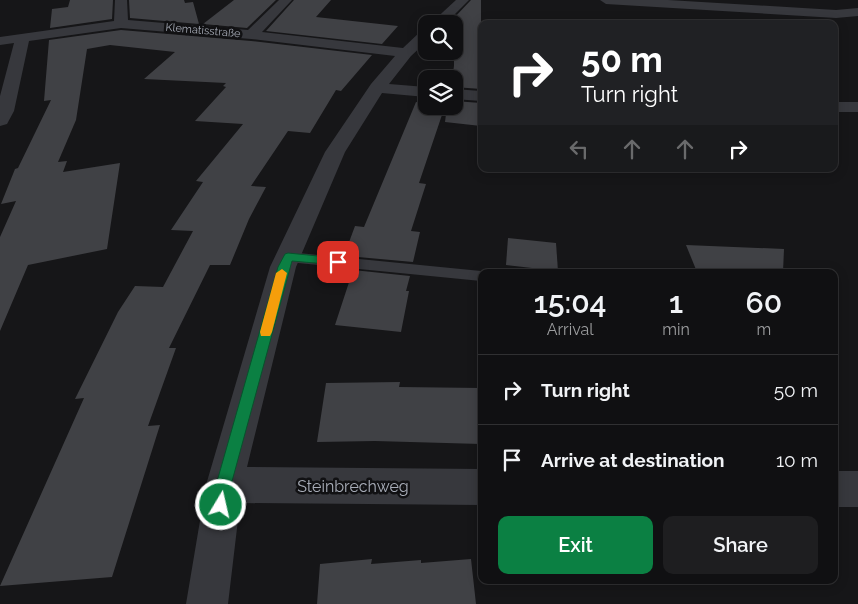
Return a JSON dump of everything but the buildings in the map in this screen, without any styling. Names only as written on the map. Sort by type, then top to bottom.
[{"type":"street","points":[[121,0],[121,24]]},
{"type":"street","points":[[251,35],[286,0]]},
{"type":"street","points":[[447,15],[463,0]]},
{"type":"street","points":[[606,0],[836,14],[854,18]]},
{"type":"street","name":"Klematisstraße","points":[[0,41],[121,24],[251,35],[406,53]]},
{"type":"street","points":[[0,120],[23,38]]},
{"type":"street","points":[[207,604],[224,485],[283,267],[335,152],[377,88],[418,42]]},
{"type":"street","points":[[377,88],[418,91]]},
{"type":"street","points":[[463,95],[478,96]]},
{"type":"street","points":[[838,107],[858,108]]},
{"type":"street","name":"Steinbrechweg","points":[[224,485],[478,487]]},
{"type":"street","points":[[838,489],[858,489]]},
{"type":"lane","points":[[288,257],[478,276]]},
{"type":"slow traffic","points":[[266,332],[282,273]]},
{"type":"route","points":[[221,505],[224,485],[283,267],[288,257],[338,262]]}]
